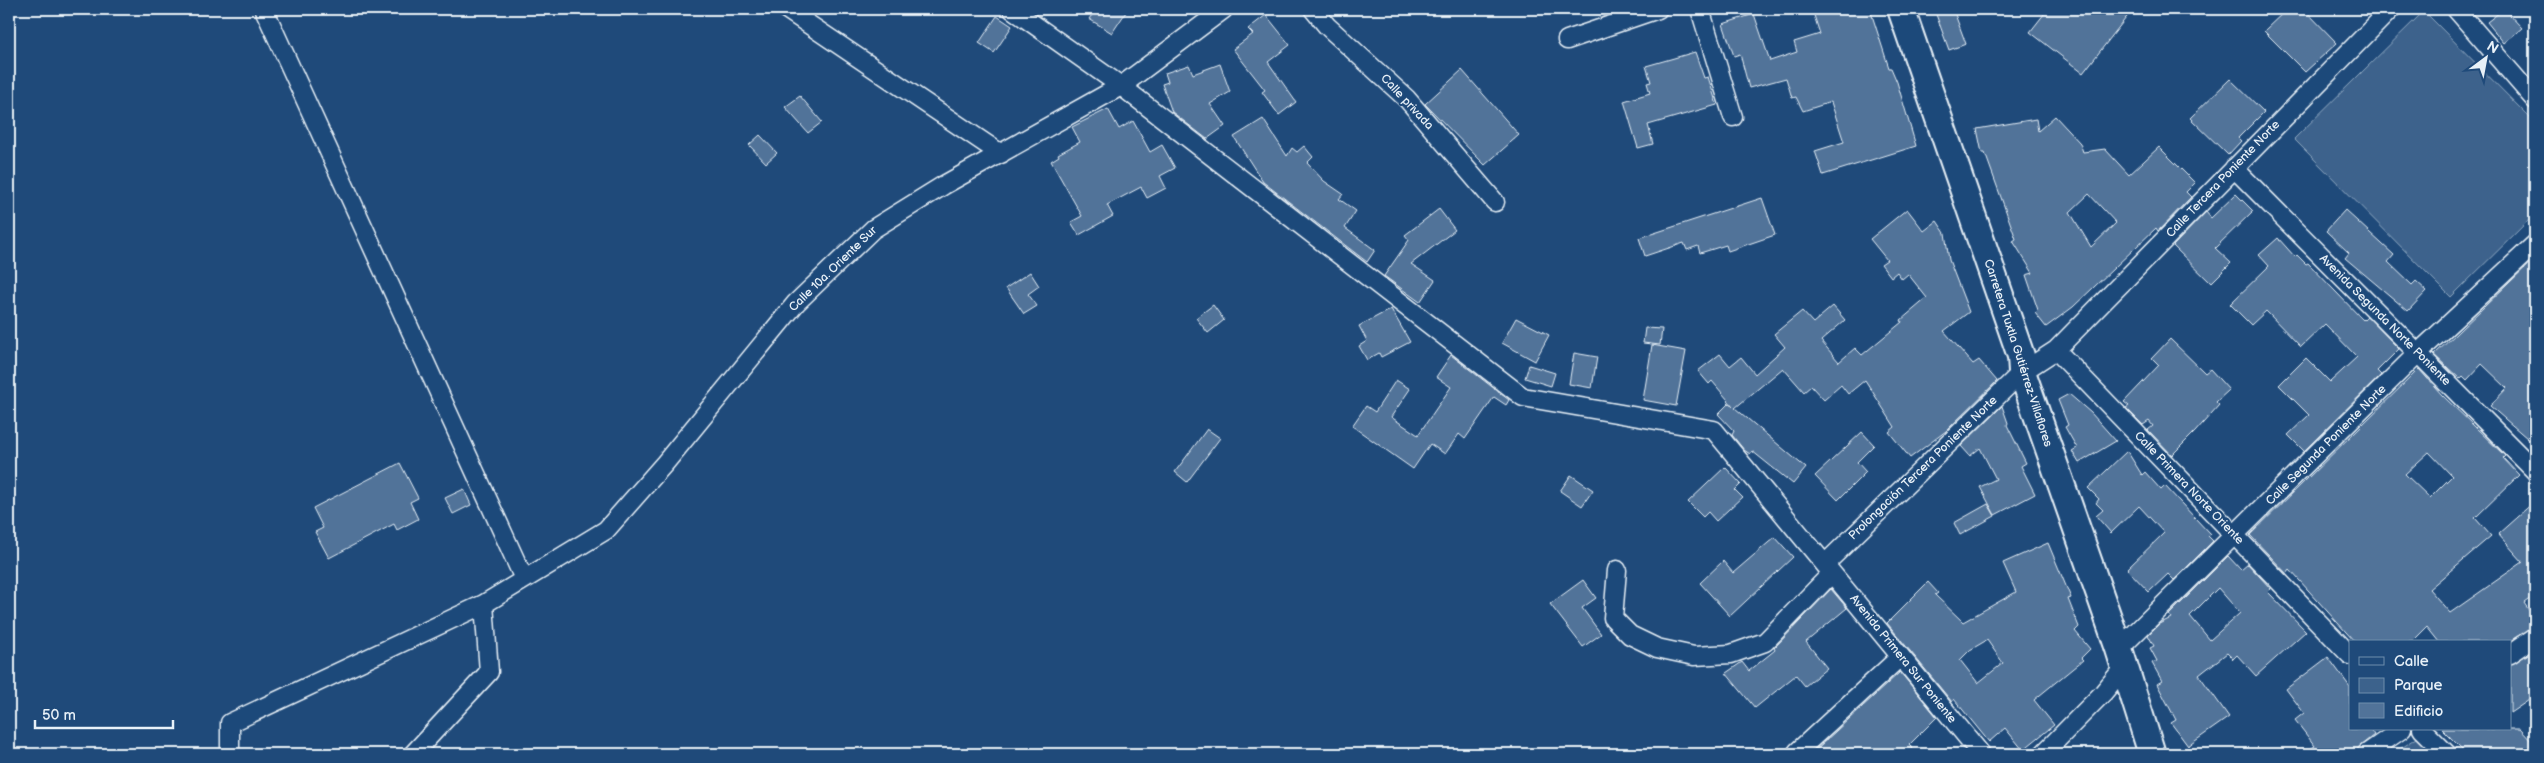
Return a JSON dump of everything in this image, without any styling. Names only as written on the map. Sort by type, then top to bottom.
[{"type":"main road","name":"Carretera Tuxtla Gutiérrez-Villaflores","points":[[1902,9],[2021,356],[2022,372],[2122,658],[2152,754]]},
{"type":"street","points":[[264,9],[524,579]]},
{"type":"street","points":[[786,9],[1001,154]]},
{"type":"street","name":"Avenida Primera Sur Poniente","points":[[1012,9],[1121,86],[1523,397],[1714,430],[1981,754]]},
{"type":"street","name":"Calle 10a. Oriente Sur","points":[[230,754],[230,722],[484,604],[606,530],[665,463],[796,303],[872,229],[944,185],[1121,86],[1224,9]]},
{"type":"street","name":"Calle privada","points":[[1313,9],[1327,26],[1407,99],[1495,202]]},
{"type":"street","points":[[1567,40],[1658,9]]},
{"type":"street","points":[[1700,9],[1733,117]]},
{"type":"street","name":"Calle Tercera Poniente Norte","points":[[2056,350],[2391,9]]},
{"type":"street","points":[[2456,9],[2535,100]]},
{"type":"street","name":"Avenida Segunda Norte Poniente","points":[[2234,168],[2535,471]]},
{"type":"street","name":"Calle Segunda Poniente Norte","points":[[2043,754],[2103,693],[2122,658],[2234,536],[2418,353],[2535,244]]},
{"type":"street","points":[[2022,372],[2056,350]]},
{"type":"street","name":"Calle Primera Norte Oriente","points":[[2056,350],[2349,654]]},
{"type":"street","name":"Prolongación Tercera Poniente Norte","points":[[1617,570],[1613,618],[1630,636],[1657,648],[1694,656],[1731,654],[1765,642],[1829,568],[2022,372]]},
{"type":"street","points":[[413,754],[489,672],[484,604]]},
{"type":"street","points":[[2512,653],[2535,637]]},
{"type":"street","points":[[1797,752],[1900,657]]},
{"type":"street","points":[[2366,754],[2401,730]]},
{"type":"street","points":[[2423,730],[2447,754]]},
{"type":"green space","points":[[2424,11],[2535,123],[2535,214],[2451,297],[2294,139]]},
{"type":"green space","points":[[2417,738],[2433,754],[2392,754]]},
{"type":"building","points":[[1096,9],[1128,9],[1112,33],[1089,19]]},
{"type":"building","points":[[1812,9],[1870,9],[1889,68],[1891,68],[1897,82],[1916,146],[1823,175],[1815,151],[1844,142],[1831,102],[1803,111],[1796,97],[1792,98],[1786,78],[1749,88],[1740,54],[1734,56],[1723,24],[1754,14],[1770,61],[1797,52],[1794,42],[1820,34]]},
{"type":"building","points":[[1934,9],[1953,9],[1966,44],[1949,50]]},
{"type":"building","points":[[2048,9],[2133,9],[2083,73],[2030,32]]},
{"type":"building","points":[[2287,9],[2304,9],[2337,43],[2305,72],[2264,31]]},
{"type":"building","points":[[2504,9],[2522,28],[2504,43],[2487,22]]},
{"type":"building","points":[[1266,15],[1290,45],[1268,62],[1296,102],[1279,115],[1262,92],[1265,90],[1233,49],[1253,34],[1248,29]]},
{"type":"building","points":[[997,16],[1012,26],[994,53],[979,43]]},
{"type":"building","points":[[1695,52],[1704,78],[1708,77],[1717,105],[1648,125],[1653,144],[1638,148],[1624,101],[1650,93],[1647,83],[1651,82],[1646,66]]},
{"type":"building","points":[[1220,64],[1230,92],[1210,104],[1225,126],[1207,139],[1172,112],[1162,84],[1168,82],[1165,73],[1189,65],[1193,74]]},
{"type":"building","points":[[1462,70],[1519,135],[1485,165],[1425,104]]},
{"type":"building","points":[[2230,79],[2264,112],[2238,138],[2241,141],[2228,155],[2190,118]]},
{"type":"building","points":[[800,96],[822,122],[808,133],[785,107]]},
{"type":"building","points":[[1108,109],[1119,129],[1133,121],[1150,152],[1162,145],[1175,168],[1160,176],[1166,188],[1147,198],[1141,187],[1107,205],[1113,216],[1079,235],[1071,222],[1082,216],[1051,161],[1059,156],[1058,154],[1080,142],[1072,127]]},
{"type":"building","points":[[2055,116],[2080,143],[2083,152],[2105,149],[2129,175],[2159,147],[2195,183],[2186,192],[2191,197],[2158,231],[2156,228],[2073,307],[2046,327],[2035,313],[2038,310],[2026,275],[2033,273],[2013,241],[2016,239],[1985,153],[1982,153],[1977,129],[2036,119],[2038,131]],"holes":[[[2089,194],[2116,223],[2091,247],[2070,212]]]},
{"type":"building","points":[[1263,119],[1287,156],[1292,148],[1297,152],[1304,146],[1313,157],[1307,163],[1324,181],[1343,194],[1339,199],[1356,211],[1345,228],[1375,250],[1367,262],[1263,182],[1234,137]]},
{"type":"building","points":[[760,135],[777,153],[766,163],[749,145]]},
{"type":"building","points":[[2236,194],[2253,211],[2215,248],[2231,263],[2211,283],[2173,246],[2206,212],[2211,218]]},
{"type":"building","points":[[1762,198],[1775,235],[1728,251],[1726,245],[1700,253],[1698,246],[1687,250],[1684,243],[1645,256],[1639,238]]},
{"type":"building","points":[[1439,209],[1455,230],[1411,264],[1435,280],[1420,302],[1384,276],[1409,240],[1405,235]]},
{"type":"building","points":[[1907,209],[1924,231],[1937,221],[1945,233],[1949,260],[1969,312],[1944,331],[1973,364],[1979,360],[1997,381],[1946,431],[1910,458],[1889,432],[1895,427],[1865,380],[1848,394],[1841,385],[1824,400],[1811,386],[1804,392],[1783,368],[1735,408],[1806,468],[1793,484],[1752,451],[1750,454],[1744,450],[1732,435],[1734,431],[1718,414],[1729,403],[1733,406],[1712,381],[1709,384],[1698,371],[1720,354],[1730,366],[1741,357],[1755,374],[1785,347],[1774,334],[1802,311],[1813,323],[1833,306],[1845,320],[1821,341],[1839,362],[1855,348],[1862,355],[1902,322],[1901,320],[1927,298],[1908,274],[1902,279],[1897,272],[1891,277],[1881,264],[1887,260],[1870,239]]},
{"type":"building","points":[[2345,210],[2394,255],[2388,262],[2412,285],[2416,281],[2427,291],[2408,311],[2345,258],[2349,253],[2326,231]]},
{"type":"building","points":[[2278,238],[2295,257],[2297,255],[2306,264],[2308,263],[2363,320],[2367,316],[2399,349],[2377,371],[2381,375],[2304,451],[2288,435],[2309,415],[2279,385],[2306,358],[2330,382],[2357,357],[2325,324],[2301,347],[2266,311],[2251,325],[2230,304],[2269,266],[2259,255]]},
{"type":"building","points":[[2535,258],[2535,445],[2490,406],[2507,388],[2482,364],[2467,380],[2463,376],[2460,379],[2434,355]]},
{"type":"building","points":[[1030,272],[1039,286],[1028,294],[1037,306],[1024,314],[1006,288]]},
{"type":"building","points":[[1213,305],[1224,320],[1208,333],[1196,318]]},
{"type":"building","points":[[1391,309],[1410,342],[1381,357],[1379,353],[1367,360],[1359,346],[1367,341],[1359,326]]},
{"type":"building","points":[[1516,318],[1549,335],[1535,361],[1502,343]]},
{"type":"building","points":[[1645,328],[1662,329],[1660,345],[1643,343]]},
{"type":"building","points":[[2170,339],[2205,373],[2210,369],[2229,390],[2216,402],[2219,405],[2172,455],[2148,430],[2153,426],[2149,421],[2143,425],[2126,408],[2129,406],[2124,402],[2159,365],[2152,358]]},
{"type":"building","points":[[1652,345],[1686,351],[1676,406],[1643,400]]},
{"type":"building","points":[[1574,353],[1597,357],[1592,388],[1569,384]]},
{"type":"building","points":[[1451,355],[1509,400],[1506,405],[1494,397],[1465,439],[1459,434],[1445,454],[1430,444],[1413,469],[1352,426],[1366,406],[1375,412],[1396,380],[1410,389],[1391,417],[1418,435],[1451,387],[1436,377]]},
{"type":"building","points":[[1529,365],[1555,373],[1551,386],[1525,378]]},
{"type":"building","points":[[2419,369],[2442,395],[2505,456],[2503,458],[2519,475],[2475,518],[2491,536],[2429,589],[2450,613],[2523,562],[2498,534],[2535,501],[2535,595],[2524,603],[2535,619],[2535,627],[2512,640],[2437,640],[2427,627],[2414,640],[2353,640],[2290,570],[2287,574],[2250,535]],"holes":[[[2429,452],[2452,476],[2430,498],[2405,474]]]},
{"type":"building","points":[[2069,394],[2091,413],[2116,441],[2079,463],[2072,451],[2077,448],[2065,427],[2068,425],[2058,400]]},
{"type":"building","points":[[2002,406],[2007,425],[2026,463],[2021,466],[2035,494],[1995,515],[1980,487],[1996,479],[1980,448],[1970,456],[1961,446]]},
{"type":"building","points":[[1207,429],[1220,438],[1187,482],[1175,472]]},
{"type":"building","points":[[1862,432],[1874,445],[1857,462],[1866,472],[1838,500],[1815,476]]},
{"type":"building","points":[[2127,451],[2142,475],[2145,472],[2161,490],[2165,486],[2210,534],[2208,536],[2213,541],[2174,580],[2168,574],[2149,592],[2127,569],[2164,533],[2139,506],[2111,533],[2096,516],[2103,510],[2096,503],[2099,499],[2088,488]]},
{"type":"building","points":[[400,463],[418,498],[410,502],[418,519],[397,530],[394,524],[329,558],[315,532],[323,528],[313,508]]},
{"type":"building","points":[[1725,467],[1741,484],[1735,490],[1742,497],[1716,521],[1708,512],[1703,517],[1688,502]]},
{"type":"building","points":[[1571,475],[1593,490],[1582,506],[1560,491]]},
{"type":"building","points":[[464,489],[471,505],[453,514],[445,498]]},
{"type":"building","points":[[1988,504],[1995,516],[1960,535],[1954,523]]},
{"type":"building","points":[[1775,537],[1793,557],[1730,616],[1700,583],[1723,561],[1733,573]]},
{"type":"building","points":[[2048,543],[2071,598],[2068,599],[2079,627],[2075,631],[2090,649],[2081,658],[2083,660],[2034,700],[2054,725],[2023,750],[2005,728],[1989,742],[1954,699],[1952,702],[1887,623],[1928,582],[1938,593],[1935,595],[1963,622],[2016,592],[2003,563]],"holes":[[[1987,640],[2003,663],[1978,683],[1960,660],[1970,650]]]},
{"type":"building","points":[[2228,556],[2241,570],[2248,564],[2271,589],[2268,592],[2306,631],[2256,676],[2237,655],[2233,659],[2227,653],[2199,675],[2229,717],[2188,746],[2171,723],[2176,720],[2157,684],[2162,681],[2152,663],[2157,661],[2150,648],[2154,646],[2148,635],[2159,624],[2171,618],[2169,615]],"holes":[[[2218,588],[2240,613],[2210,640],[2190,616]]]},
{"type":"building","points":[[1583,580],[1596,598],[1582,608],[1601,634],[1583,647],[1550,604]]},
{"type":"building","points":[[1831,589],[1847,608],[1806,642],[1827,668],[1805,686],[1796,675],[1755,708],[1726,673],[1742,662],[1749,671],[1775,650],[1774,648]]},
{"type":"building","points":[[2535,650],[2535,696],[2512,712],[2512,664]]},
{"type":"building","points":[[2328,657],[2349,686],[2349,730],[2371,730],[2374,735],[2360,746],[2355,754],[2302,754],[2315,746],[2295,720],[2304,713],[2286,689]]},
{"type":"building","points":[[1900,672],[1937,717],[1909,745],[1918,754],[1811,754]]},
{"type":"building","points":[[2520,729],[2535,745],[2535,754],[2467,754],[2443,730]]}]
